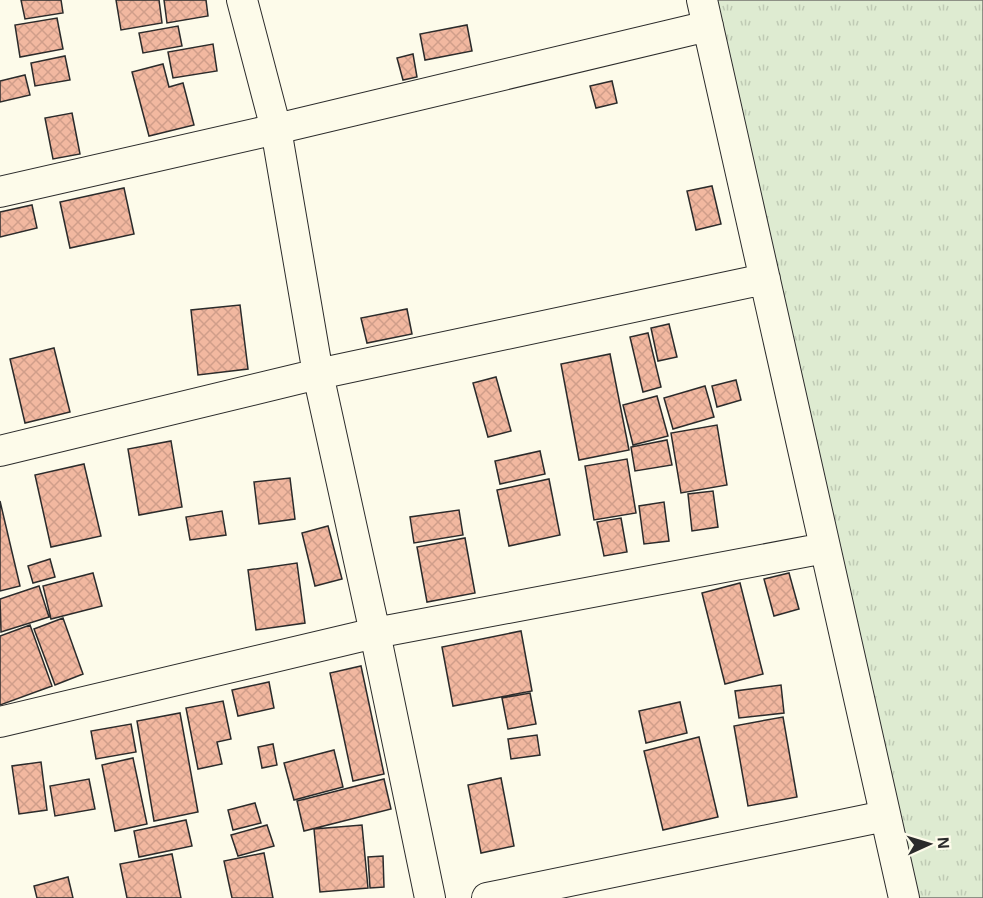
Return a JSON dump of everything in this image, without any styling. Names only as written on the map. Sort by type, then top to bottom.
[{"type":"street","points":[[242,0],[276,129],[318,374],[430,898]]},
{"type":"street","points":[[0,192],[276,129],[705,13],[904,898]]},
{"type":"street","points":[[0,451],[318,374],[765,279]]},
{"type":"street","points":[[0,722],[375,633],[825,548]]},
{"type":"street","points":[[487,898],[885,816]]},
{"type":"green space","points":[[707,0],[983,0],[983,898],[904,898]]},
{"type":"building","points":[[21,0],[61,0],[63,13],[25,19]]},
{"type":"building","points":[[116,0],[159,0],[162,23],[121,30]]},
{"type":"building","points":[[164,0],[206,0],[208,16],[167,23]]},
{"type":"building","points":[[57,18],[63,49],[20,57],[15,25]]},
{"type":"building","points":[[467,25],[472,51],[425,60],[420,34]]},
{"type":"building","points":[[178,26],[182,46],[143,53],[139,33]]},
{"type":"building","points":[[213,44],[217,71],[173,78],[168,52]]},
{"type":"building","points":[[413,54],[417,77],[403,80],[397,58]]},
{"type":"building","points":[[65,56],[70,80],[35,86],[31,63]]},
{"type":"building","points":[[163,64],[169,87],[183,83],[194,125],[149,136],[132,72]]},
{"type":"building","points":[[25,75],[30,95],[0,102],[0,81]]},
{"type":"building","points":[[612,81],[617,103],[596,108],[590,86]]},
{"type":"building","points":[[72,113],[80,154],[53,159],[45,118]]},
{"type":"building","points":[[712,186],[721,224],[696,230],[687,191]]},
{"type":"building","points":[[124,188],[134,234],[70,248],[60,202]]},
{"type":"building","points":[[32,205],[37,228],[0,237],[0,212]]},
{"type":"building","points":[[240,305],[248,369],[198,375],[191,310]]},
{"type":"building","points":[[407,309],[412,334],[367,343],[361,318]]},
{"type":"building","points":[[669,324],[677,357],[658,361],[651,328]]},
{"type":"building","points":[[648,333],[661,387],[643,392],[630,337]]},
{"type":"building","points":[[54,348],[70,412],[25,423],[10,359]]},
{"type":"building","points":[[610,354],[629,450],[579,460],[561,364]]},
{"type":"building","points":[[496,377],[511,431],[488,437],[473,383]]},
{"type":"building","points":[[736,380],[741,400],[717,407],[712,386]]},
{"type":"building","points":[[705,386],[714,417],[673,429],[664,398]]},
{"type":"building","points":[[657,396],[668,436],[633,445],[623,405]]},
{"type":"building","points":[[717,425],[727,485],[681,493],[671,433]]},
{"type":"building","points":[[667,440],[672,465],[635,471],[631,447]]},
{"type":"building","points":[[171,441],[182,507],[139,515],[128,449]]},
{"type":"building","points":[[540,451],[545,474],[500,484],[495,461]]},
{"type":"building","points":[[627,459],[636,513],[594,520],[585,466]]},
{"type":"building","points":[[84,464],[101,536],[51,547],[35,475]]},
{"type":"building","points":[[290,478],[295,519],[259,524],[254,482]]},
{"type":"building","points":[[549,479],[560,535],[509,546],[497,490]]},
{"type":"building","points":[[713,491],[718,527],[692,531],[688,494]]},
{"type":"building","points":[[0,501],[20,586],[0,591]]},
{"type":"building","points":[[664,502],[669,541],[644,544],[639,506]]},
{"type":"building","points":[[459,510],[463,535],[414,543],[410,517]]},
{"type":"building","points":[[222,511],[226,535],[190,540],[186,517]]},
{"type":"building","points":[[621,518],[627,552],[604,556],[597,522]]},
{"type":"building","points":[[328,526],[342,579],[315,586],[302,533]]},
{"type":"building","points":[[465,538],[475,593],[427,602],[417,547]]},
{"type":"building","points":[[50,559],[55,577],[33,583],[28,566]]},
{"type":"building","points":[[297,563],[305,623],[256,630],[248,570]]},
{"type":"building","points":[[93,573],[102,606],[51,619],[43,586]]},
{"type":"building","points":[[789,573],[799,609],[774,616],[764,579]]},
{"type":"building","points":[[740,583],[763,674],[725,684],[702,593]]},
{"type":"building","points":[[39,586],[49,617],[1,632],[0,599]]},
{"type":"building","points":[[63,618],[83,674],[55,685],[34,629]]},
{"type":"building","points":[[30,625],[52,686],[0,705],[0,636]]},
{"type":"building","points":[[521,631],[532,691],[453,706],[442,647]]},
{"type":"building","points":[[361,666],[384,774],[353,781],[330,673]]},
{"type":"building","points":[[269,682],[274,708],[238,716],[232,690]]},
{"type":"building","points":[[781,685],[784,713],[739,718],[735,691]]},
{"type":"building","points":[[530,693],[536,724],[508,729],[502,698]]},
{"type":"building","points":[[223,701],[231,739],[217,742],[222,764],[198,769],[186,708]]},
{"type":"building","points":[[680,702],[687,733],[646,743],[639,711]]},
{"type":"building","points":[[180,713],[198,812],[154,821],[137,721]]},
{"type":"building","points":[[783,717],[797,797],[748,806],[734,726]]},
{"type":"building","points":[[131,724],[136,752],[96,759],[91,731]]},
{"type":"building","points":[[537,735],[540,755],[511,759],[508,739]]},
{"type":"building","points":[[699,737],[718,817],[663,830],[644,751]]},
{"type":"building","points":[[273,744],[277,765],[262,768],[258,747]]},
{"type":"building","points":[[334,750],[343,787],[294,800],[284,763]]},
{"type":"building","points":[[133,758],[147,824],[115,831],[102,765]]},
{"type":"building","points":[[41,762],[47,810],[19,814],[12,766]]},
{"type":"building","points":[[501,778],[514,846],[481,853],[468,785]]},
{"type":"building","points":[[89,779],[95,809],[55,816],[50,786]]},
{"type":"building","points":[[384,779],[391,809],[304,831],[297,801]]},
{"type":"building","points":[[255,803],[261,823],[233,830],[228,810]]},
{"type":"building","points":[[186,820],[192,846],[139,857],[134,831]]},
{"type":"building","points":[[267,825],[274,846],[238,856],[231,835]]},
{"type":"building","points":[[362,825],[368,888],[320,892],[314,829]]},
{"type":"building","points":[[264,853],[273,898],[232,898],[224,861]]},
{"type":"building","points":[[172,854],[181,898],[127,898],[120,864]]},
{"type":"building","points":[[383,856],[384,887],[370,888],[368,857]]},
{"type":"building","points":[[68,877],[73,898],[37,898],[34,886]]}]
